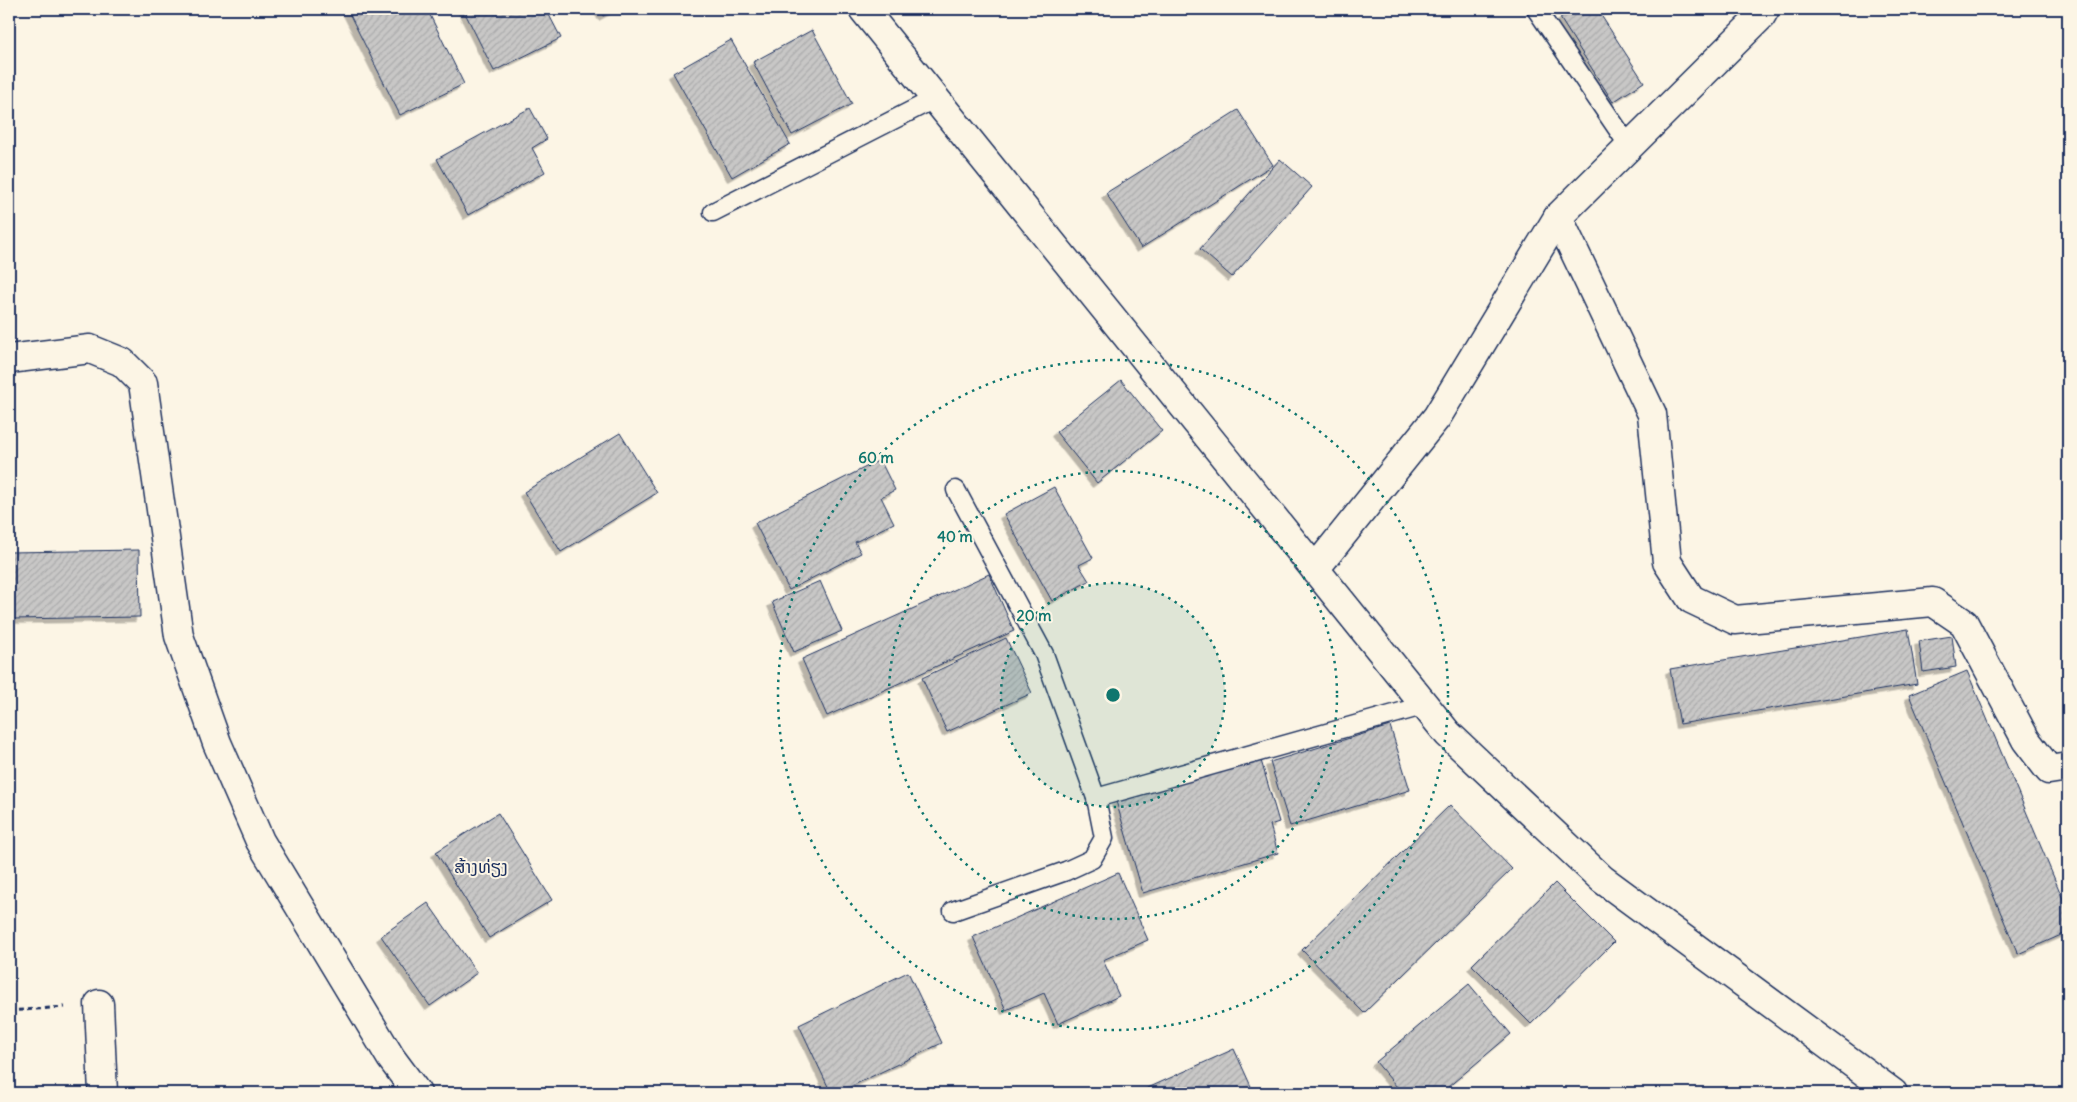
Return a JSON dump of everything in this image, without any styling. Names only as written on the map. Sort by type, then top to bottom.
[{"type":"street","points":[[863,9],[1448,734],[1602,879],[1893,1093]]},
{"type":"street","points":[[1315,569],[1437,417],[1558,217],[1761,16],[1765,9]]},
{"type":"street","points":[[1558,217],[1652,414],[1667,562],[1691,599],[1735,620],[1933,602],[1964,623],[2026,740],[2049,770],[2068,767]]},
{"type":"street","points":[[9,359],[90,348],[122,362],[143,383],[180,636],[217,743],[260,841],[391,1058],[417,1093]]},
{"type":"street","points":[[99,1004],[103,1093]]},
{"type":"lane","points":[[1536,9],[1629,146]]},
{"type":"lane","points":[[713,212],[936,98]]},
{"type":"lane","points":[[953,911],[1066,871],[1092,859],[1104,838],[1096,798],[1044,654],[956,490]]},
{"type":"lane","points":[[1096,798],[1426,705]]},
{"type":"path","points":[[9,1011],[99,1004]]},
{"type":"building","points":[[347,9],[427,9],[464,84],[400,115]]},
{"type":"building","points":[[463,9],[546,9],[561,38],[494,71]]},
{"type":"building","points":[[599,9],[616,9],[603,16]]},
{"type":"building","points":[[1574,9],[1597,9],[1644,82],[1613,102],[1560,18]]},
{"type":"building","points":[[812,30],[852,104],[792,135],[753,62]]},
{"type":"building","points":[[731,40],[790,144],[732,177],[673,73]]},
{"type":"building","points":[[530,108],[547,139],[532,148],[545,172],[468,215],[437,159]]},
{"type":"building","points":[[1238,110],[1273,165],[1141,248],[1106,193]]},
{"type":"building","points":[[1280,159],[1312,187],[1232,277],[1200,249]]},
{"type":"building","points":[[1121,380],[1162,431],[1097,483],[1056,432]]},
{"type":"building","points":[[620,433],[657,493],[561,552],[524,492]]},
{"type":"building","points":[[880,460],[895,490],[881,497],[894,523],[855,542],[861,553],[789,590],[755,523]]},
{"type":"building","points":[[1054,487],[1093,558],[1079,565],[1089,581],[1052,601],[1004,514]]},
{"type":"building","points":[[139,550],[140,617],[11,619],[9,552]]},
{"type":"building","points":[[989,574],[1014,631],[827,716],[802,659]]},
{"type":"building","points":[[820,581],[842,631],[794,652],[772,602]]},
{"type":"building","points":[[1908,629],[1917,684],[1680,724],[1670,669]]},
{"type":"building","points":[[1952,636],[1956,667],[1923,672],[1919,641]]},
{"type":"building","points":[[1006,638],[1032,693],[947,732],[922,678]]},
{"type":"building","points":[[1967,671],[2068,911],[2068,932],[2018,954],[1909,695]]},
{"type":"building","points":[[1390,726],[1410,790],[1290,826],[1270,762]]},
{"type":"building","points":[[1260,757],[1279,822],[1270,825],[1278,853],[1143,893],[1116,801]]},
{"type":"building","points":[[1450,805],[1512,869],[1364,1013],[1302,950]]},
{"type":"building","points":[[498,813],[552,900],[489,938],[436,852]]},
{"type":"building","points":[[1118,873],[1148,940],[1103,960],[1119,996],[1058,1024],[1044,993],[1006,1010],[973,937]]},
{"type":"building","points":[[1555,883],[1614,942],[1531,1024],[1472,965]]},
{"type":"building","points":[[428,903],[477,973],[430,1006],[381,936]]},
{"type":"building","points":[[908,972],[942,1043],[837,1093],[831,1093],[799,1025]]},
{"type":"building","points":[[1469,984],[1511,1034],[1441,1093],[1402,1093],[1376,1062]]},
{"type":"building","points":[[1234,1049],[1254,1093],[1139,1092]]},
{"type":"district","name":"ສ້າງທ່ຽງ","points":[[481,866]]}]
